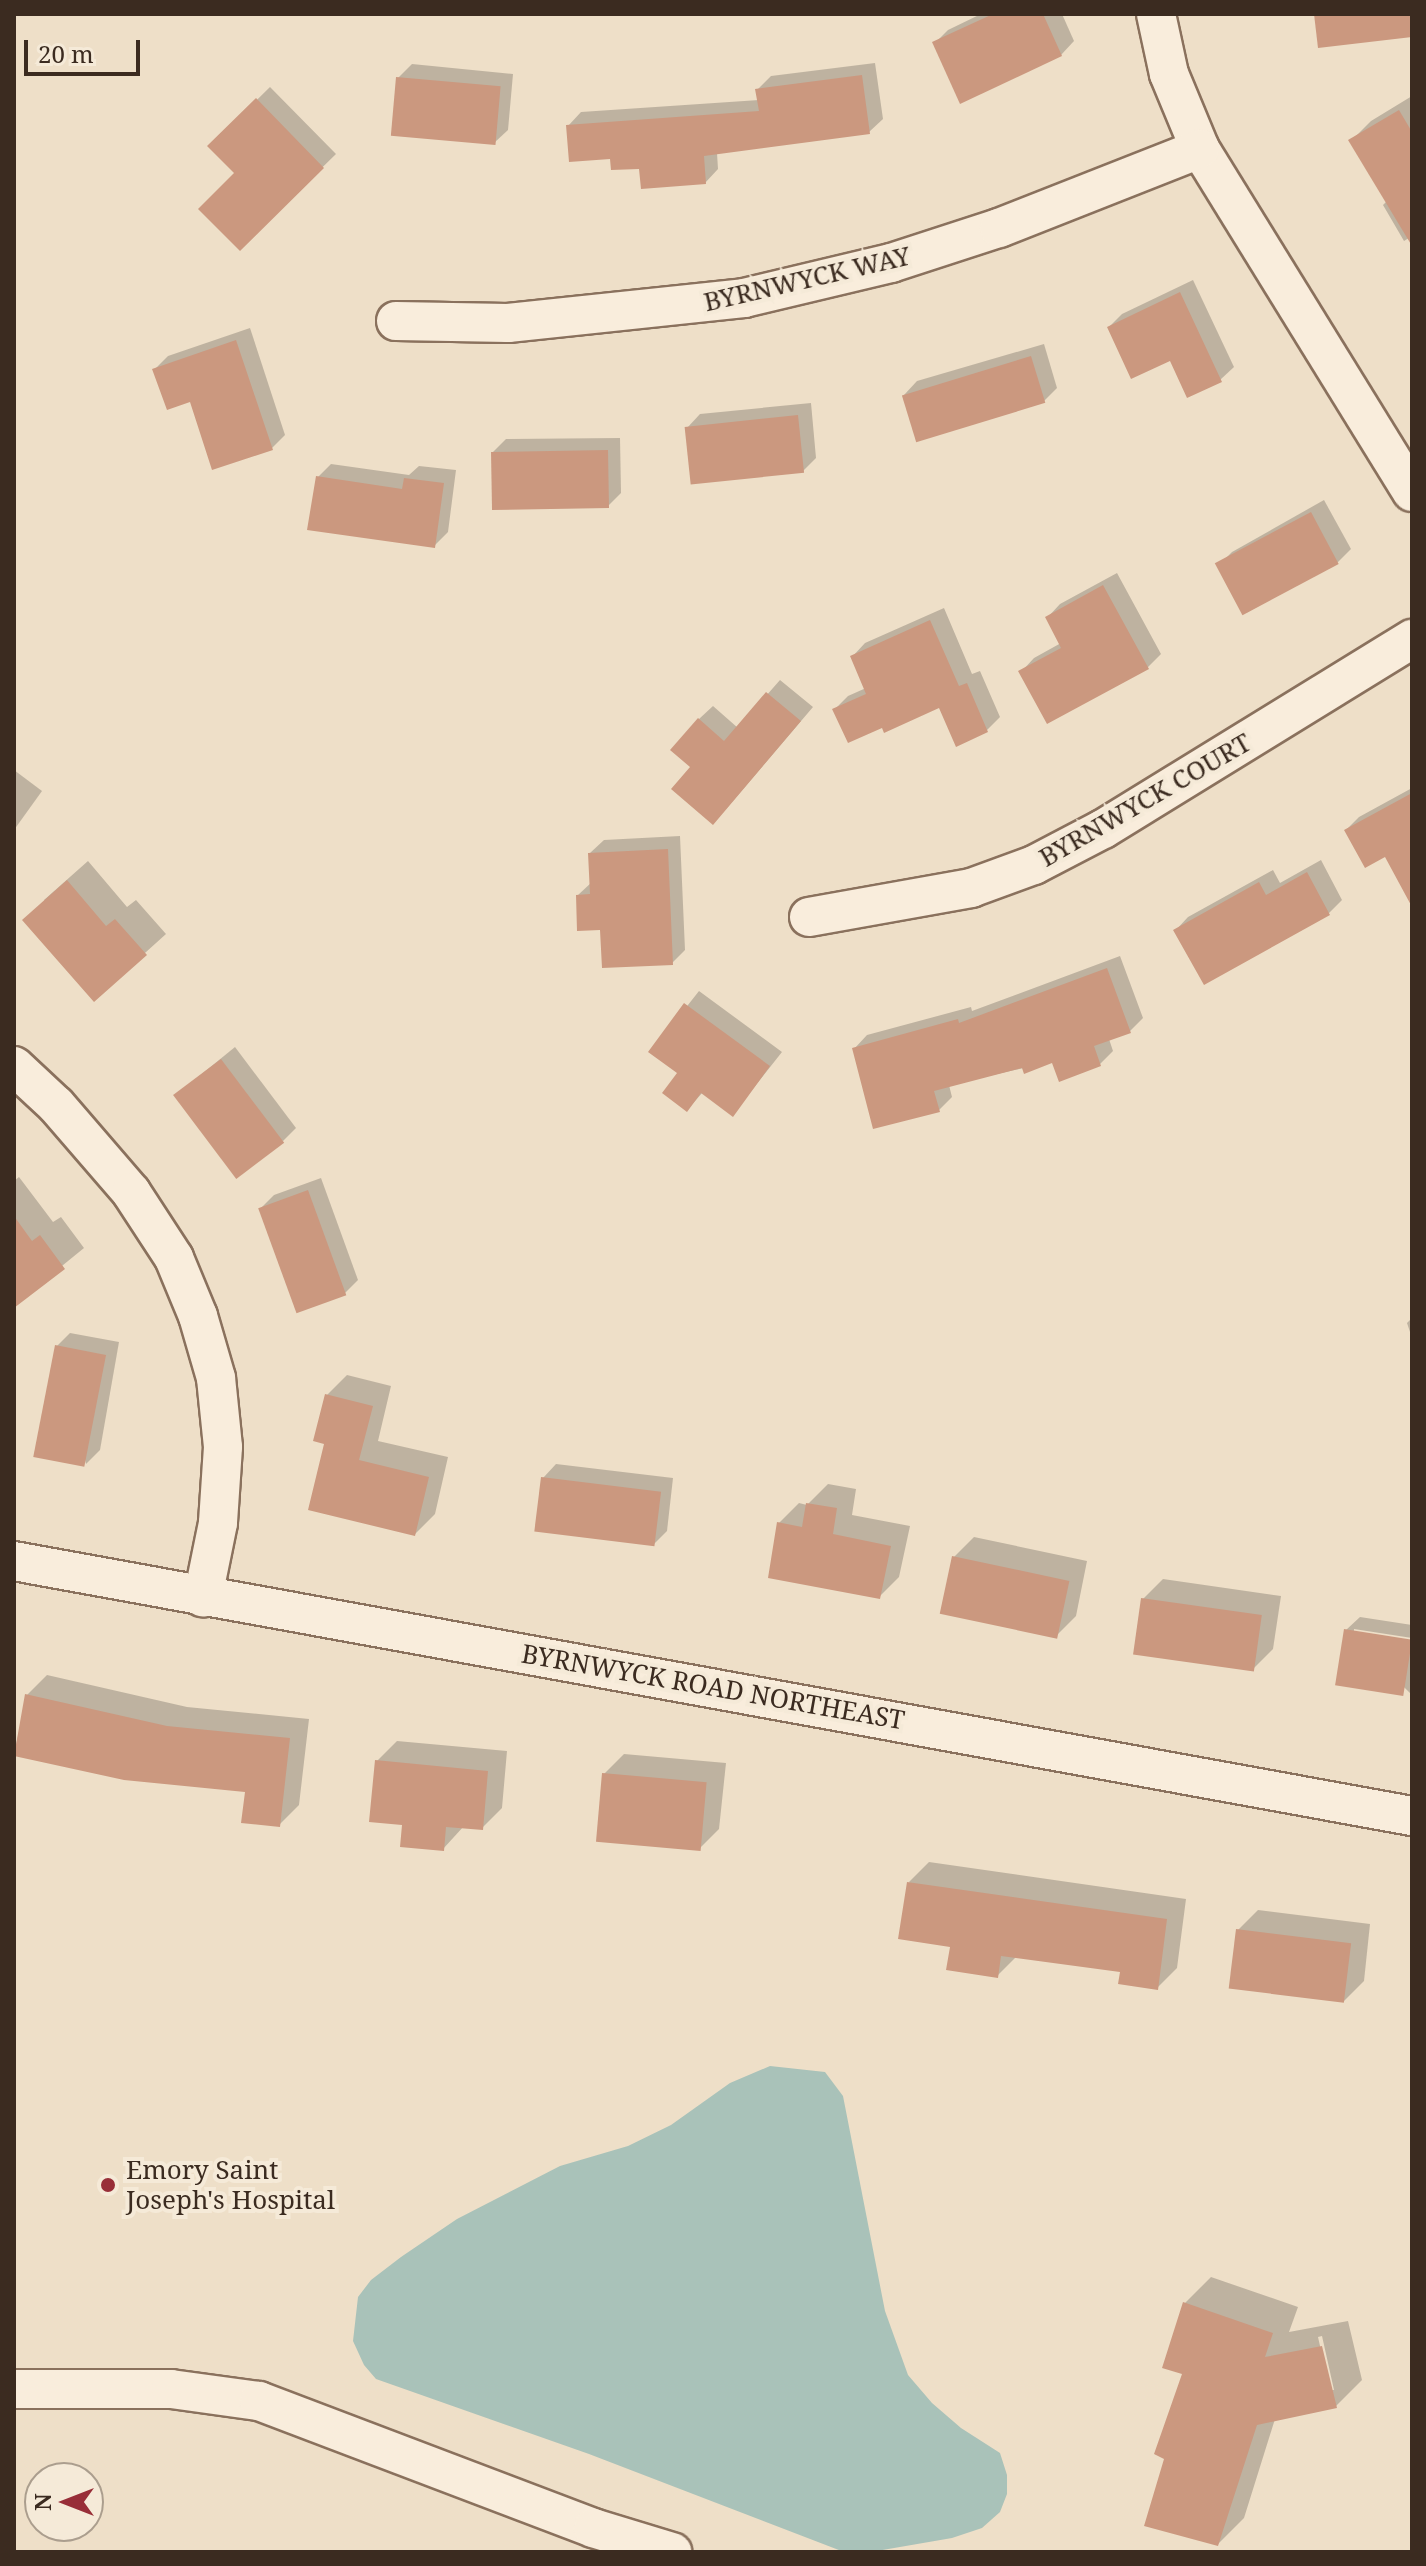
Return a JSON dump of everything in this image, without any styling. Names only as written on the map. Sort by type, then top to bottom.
[{"type":"street","points":[[1156,14],[1169,74],[1200,149],[1412,492]]},
{"type":"street","name":"BYRNWYCK WAY","points":[[396,321],[508,323],[744,298],[891,263],[999,228],[1200,149]]},
{"type":"street","name":"BYRNWYCK COURT","points":[[809,917],[971,888],[1034,865],[1103,829],[1412,639]]},
{"type":"street","points":[[14,1066],[56,1105],[131,1192],[174,1258],[198,1316],[216,1378],[223,1447],[218,1523],[203,1597]]},
{"type":"street","name":"BYRNWYCK ROAD NORTHEAST","points":[[14,1561],[1412,1816]]},
{"type":"street","points":[[14,2389],[171,2389],[259,2401],[593,2528],[672,2552]]},
{"type":"water","points":[[770,2066],[825,2072],[843,2096],[885,2311],[908,2375],[932,2403],[961,2428],[1000,2453],[1007,2475],[1007,2494],[1000,2512],[982,2528],[952,2538],[871,2552],[844,2552],[589,2454],[376,2379],[364,2365],[353,2341],[358,2297],[371,2280],[401,2257],[457,2219],[560,2166],[628,2146],[671,2125],[730,2083]]},
{"type":"building","points":[[993,14],[1043,14],[1062,56],[960,104],[932,42]]},
{"type":"building","points":[[1314,14],[1412,14],[1412,37],[1318,48]]},
{"type":"building","points":[[862,75],[870,134],[704,156],[706,184],[641,189],[639,169],[611,170],[610,159],[569,162],[566,125],[759,111],[755,89]]},
{"type":"building","points":[[396,77],[501,86],[495,145],[391,136]]},
{"type":"building","points":[[256,98],[324,168],[240,251],[198,209],[234,173],[207,146]]},
{"type":"building","points":[[1399,110],[1412,132],[1412,246],[1348,140]]},
{"type":"building","points":[[1180,292],[1222,382],[1187,398],[1170,361],[1131,379],[1107,327]]},
{"type":"building","points":[[236,340],[273,450],[212,470],[190,402],[167,410],[152,369]]},
{"type":"building","points":[[1031,356],[1045,403],[916,442],[902,395]]},
{"type":"building","points":[[798,415],[804,473],[691,485],[685,427]]},
{"type":"building","points":[[608,450],[609,508],[492,510],[491,452]]},
{"type":"building","points":[[316,476],[402,489],[404,478],[444,483],[435,548],[307,530]]},
{"type":"building","points":[[1311,512],[1339,564],[1242,615],[1215,563]]},
{"type":"building","points":[[1103,585],[1149,669],[1047,724],[1018,671],[1061,648],[1045,617]]},
{"type":"building","points":[[930,620],[959,686],[967,683],[988,732],[956,747],[939,708],[884,733],[882,728],[848,743],[832,709],[866,694],[850,656]]},
{"type":"building","points":[[766,692],[801,721],[713,825],[671,789],[690,767],[670,750],[698,718],[724,741]]},
{"type":"building","points":[[1412,793],[1412,907],[1385,857],[1365,868],[1344,830]]},
{"type":"building","points":[[668,849],[673,965],[602,968],[600,930],[577,931],[576,895],[590,894],[588,853]]},
{"type":"building","points":[[1307,872],[1330,915],[1204,985],[1173,930],[1259,882],[1266,895]]},
{"type":"building","points":[[67,880],[106,926],[115,919],[147,955],[94,1002],[22,920]]},
{"type":"building","points":[[1107,968],[1131,1033],[1094,1046],[1101,1066],[1059,1082],[1052,1063],[1024,1074],[1022,1068],[934,1091],[940,1112],[873,1129],[852,1048],[958,1019],[959,1023]]},
{"type":"building","points":[[684,1003],[770,1066],[733,1117],[701,1093],[687,1112],[662,1093],[677,1073],[648,1052]]},
{"type":"building","points":[[221,1059],[284,1143],[236,1179],[173,1095]]},
{"type":"building","points":[[308,1190],[346,1295],[297,1313],[258,1208]]},
{"type":"building","points":[[14,1216],[32,1241],[40,1235],[65,1269],[14,1308]]},
{"type":"building","points":[[55,1345],[106,1355],[84,1467],[33,1457]]},
{"type":"building","points":[[325,1394],[373,1406],[359,1460],[429,1477],[415,1536],[308,1510],[324,1444],[313,1441]]},
{"type":"building","points":[[541,1477],[661,1492],[654,1546],[534,1532]]},
{"type":"building","points":[[806,1503],[837,1508],[833,1534],[891,1546],[880,1599],[768,1578],[777,1522],[802,1527]]},
{"type":"building","points":[[952,1556],[1069,1581],[1057,1639],[940,1614]]},
{"type":"building","points":[[1141,1598],[1262,1615],[1254,1671],[1133,1654]]},
{"type":"building","points":[[1344,1629],[1412,1640],[1403,1696],[1335,1685]]},
{"type":"building","points":[[25,1694],[167,1726],[290,1738],[280,1827],[241,1823],[245,1792],[124,1780],[14,1756]]},
{"type":"building","points":[[375,1760],[488,1771],[483,1830],[446,1827],[444,1851],[400,1847],[402,1825],[369,1822]]},
{"type":"building","points":[[602,1773],[707,1782],[701,1851],[596,1842]]},
{"type":"building","points":[[907,1882],[1167,1919],[1158,1990],[1118,1984],[1120,1972],[1001,1956],[998,1978],[946,1970],[950,1947],[898,1939]]},
{"type":"building","points":[[1236,1929],[1351,1943],[1344,2003],[1229,1989]]},
{"type":"building","points":[[1183,2302],[1273,2333],[1265,2357],[1322,2346],[1337,2408],[1257,2425],[1218,2546],[1144,2526],[1164,2459],[1154,2454],[1182,2374],[1162,2368]]},
{"type":"place","name":"Emory Saint Joseph's Hospital","points":[[108,2185]]}]
